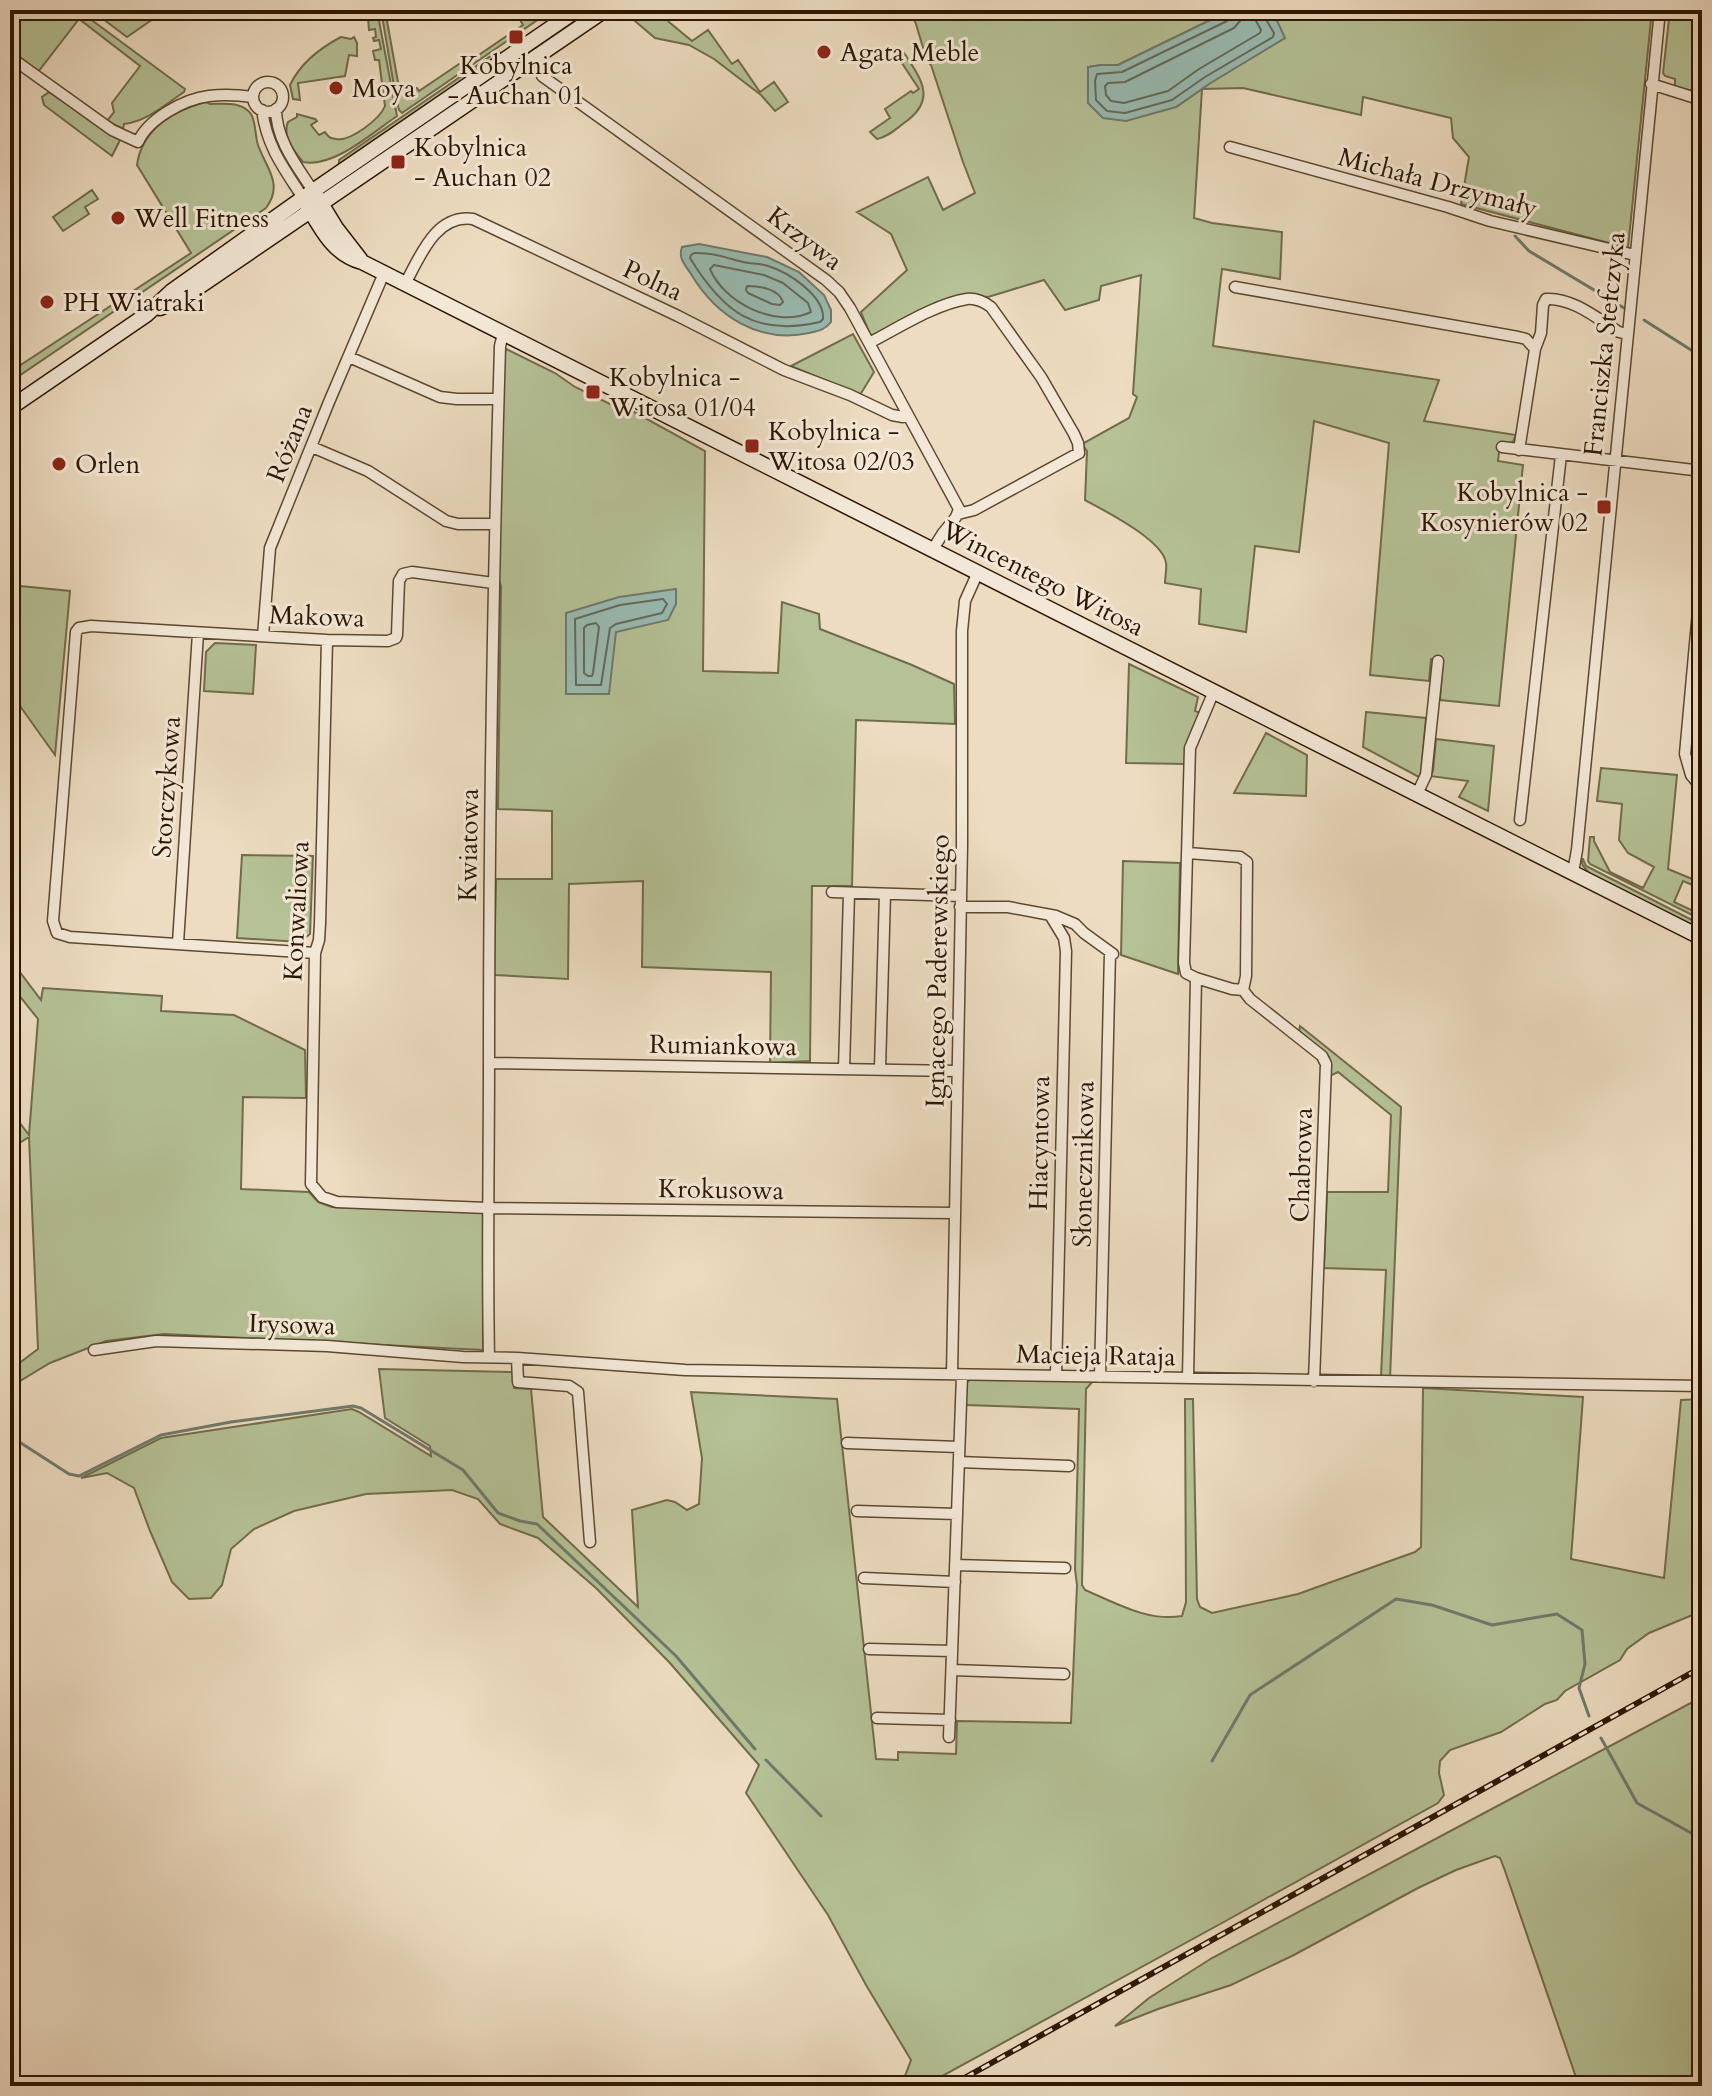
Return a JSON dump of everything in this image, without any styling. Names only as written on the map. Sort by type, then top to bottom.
[{"type":"street","points":[[10,408],[146,315],[184,297],[577,10]]},
{"type":"street","points":[[312,201],[605,10]]},
{"type":"street","name":"Franciszka Stefczyka","points":[[1573,872],[1660,10]]},
{"type":"street","points":[[10,57],[112,130],[138,142],[149,126],[200,97],[253,97]]},
{"type":"street","name":"Krzywa","points":[[542,76],[826,280],[844,300],[869,343],[957,505],[958,514]]},
{"type":"street","points":[[269,82],[276,84],[283,95],[276,109],[262,110],[256,105],[253,97],[256,88],[269,82]]},
{"type":"street","points":[[1651,84],[1702,100]]},
{"type":"street","points":[[276,109],[282,140],[312,201]]},
{"type":"street","points":[[262,110],[271,147],[312,201]]},
{"type":"street","name":"Michała Drzymały","points":[[1230,147],[1490,221],[1635,255]]},
{"type":"street","name":"Wincentego Witosa","points":[[312,201],[362,262],[1702,938]]},
{"type":"street","name":"Polna","points":[[405,284],[430,239],[440,229],[453,220],[473,219],[784,370],[892,415],[908,416]]},
{"type":"street","name":"Różana","points":[[263,636],[270,548],[384,273]]},
{"type":"street","points":[[1235,287],[1518,337],[1526,339],[1535,349]]},
{"type":"street","points":[[869,343],[927,312],[970,299],[983,302],[991,307],[1041,377],[1078,443],[1079,453],[974,510],[958,514],[933,549]]},
{"type":"street","points":[[1519,450],[1546,299],[1570,303],[1627,334]]},
{"type":"street","name":"Kwiatowa","points":[[489,1357],[488,980],[493,583],[500,346],[503,334]]},
{"type":"street","points":[[349,357],[440,397],[498,399]]},
{"type":"street","points":[[312,447],[368,471],[446,521],[495,524]]},
{"type":"street","points":[[1502,447],[1702,471]]},
{"type":"street","points":[[1520,820],[1561,455]]},
{"type":"street","points":[[1702,567],[1685,754],[1691,775],[1702,788]]},
{"type":"street","name":"Ignacego Paderewskiego","points":[[949,1737],[959,1462],[955,1213],[962,631],[965,601],[978,572]]},
{"type":"street","name":"Makowa","points":[[178,943],[70,937],[57,933],[53,921],[75,637],[79,628],[91,626],[388,641],[396,638],[399,581],[403,574],[493,583]]},
{"type":"street","name":"Storczykowa","points":[[178,943],[198,633]]},
{"type":"street","name":"Konwaliowa","points":[[311,1184],[315,953],[320,924],[327,640]]},
{"type":"street","points":[[1417,794],[1426,775],[1438,661]]},
{"type":"street","points":[[1188,1378],[1196,978],[1186,973],[1184,963],[1190,748],[1214,691]]},
{"type":"street","points":[[1188,853],[1240,857],[1247,862],[1246,976],[1243,990]]},
{"type":"street","points":[[832,892],[885,894],[1008,907],[1050,915]]},
{"type":"street","points":[[844,1069],[849,893]]},
{"type":"street","points":[[880,1068],[885,894]]},
{"type":"street","name":"Słonecznikowa","points":[[1050,915],[1075,924],[1113,954],[1100,1377]]},
{"type":"street","name":"Hiacyntowa","points":[[1050,915],[1064,938],[1066,951],[1056,1376]]},
{"type":"street","points":[[178,943],[315,953]]},
{"type":"street","name":"Chabrowa","points":[[1196,978],[1243,990],[1250,999],[1322,1056],[1326,1064],[1314,1381]]},
{"type":"street","name":"Rumiankowa","points":[[489,1063],[957,1071]]},
{"type":"street","name":"Krokusowa","points":[[311,1184],[322,1197],[337,1202],[487,1208],[955,1213]]},
{"type":"street","name":"Irysowa","points":[[94,1350],[156,1341],[327,1346],[489,1357]]},
{"type":"street","name":"Macieja Rataja","points":[[489,1357],[685,1370],[1702,1386]]},
{"type":"street","points":[[517,1358],[518,1382],[569,1386],[578,1392],[590,1542]]},
{"type":"street","points":[[847,1443],[959,1447]]},
{"type":"street","points":[[959,1462],[1069,1466]]},
{"type":"street","points":[[857,1511],[957,1514]]},
{"type":"street","points":[[955,1565],[1065,1568]]},
{"type":"street","points":[[864,1578],[955,1582]]},
{"type":"street","points":[[869,1649],[952,1651]]},
{"type":"street","points":[[952,1670],[1064,1674]]},
{"type":"street","points":[[877,1718],[950,1720]]},
{"type":"green space","points":[[10,10],[78,10],[185,89],[184,92],[148,116],[124,124],[123,129],[107,121],[114,112],[112,103],[140,66],[79,19],[38,72],[10,49]]},
{"type":"green space","points":[[91,10],[166,10],[127,37]]},
{"type":"green space","points":[[377,10],[397,116],[340,155],[327,160],[303,162],[287,133],[288,122],[297,114],[315,119],[317,121],[311,125],[319,135],[325,132],[330,138],[342,139],[364,128],[385,106],[379,60],[375,60],[373,51],[381,49],[379,40],[374,41],[373,38],[376,37],[375,29],[369,30],[368,18],[372,11]]},
{"type":"green space","points":[[381,10],[385,10],[398,82],[407,89],[417,88],[419,91],[523,25],[519,18],[524,10],[552,10],[402,113],[396,98]]},
{"type":"green space","points":[[622,10],[660,10],[692,41],[708,30],[732,64],[738,60],[760,92],[774,82],[788,102],[775,111],[761,95],[714,59],[689,45],[655,38]]},
{"type":"green space","points":[[910,10],[1231,10],[1118,65],[1088,67],[1088,103],[1176,107],[1209,84],[1274,14],[1263,10],[1652,10],[1628,248],[1461,204],[1469,157],[1453,138],[1451,118],[1363,97],[1361,115],[1243,88],[1202,89],[1194,218],[1282,232],[1280,279],[1222,269],[1213,346],[1439,380],[1424,421],[1516,435],[1513,442],[1500,444],[1498,461],[1523,465],[1499,706],[1440,700],[1443,660],[1431,659],[1429,681],[1370,675],[1389,443],[1314,421],[1299,552],[1255,546],[1246,632],[1199,624],[1201,589],[1165,583],[1166,563],[1155,545],[1132,527],[1085,500],[1087,451],[1082,444],[1129,418],[1137,397],[1133,394],[1141,275],[1101,286],[1099,300],[1065,310],[1044,280],[988,297],[970,295],[871,337],[861,312],[907,270],[891,234],[857,212],[928,177],[943,210],[975,193]]},
{"type":"green space","points":[[1670,10],[1702,10],[1702,93],[1675,87],[1675,79],[1663,73]]},
{"type":"green space","points":[[341,37],[354,37],[357,43],[357,56],[349,55],[345,76],[298,83],[300,100],[293,99],[290,85],[299,70],[318,51]]},
{"type":"green space","points":[[498,51],[502,54],[460,87],[421,108],[339,164],[339,160]]},
{"type":"green space","points":[[904,53],[921,81],[923,98],[914,114],[892,132],[877,139],[870,132],[890,118],[885,109],[919,89],[898,57]]},
{"type":"green space","points":[[49,92],[120,140],[112,156],[44,105],[42,97]]},
{"type":"green space","points":[[206,102],[238,105],[251,114],[258,145],[273,184],[266,208],[10,382],[10,372],[191,253],[137,165],[145,141],[161,123]]},
{"type":"green space","points":[[92,190],[98,199],[85,207],[89,214],[63,231],[53,217]]},
{"type":"green space","points":[[853,334],[874,372],[860,395],[791,366]]},
{"type":"green space","points":[[506,349],[555,373],[575,387],[612,405],[627,408],[705,451],[703,671],[778,673],[782,602],[819,614],[820,629],[954,684],[955,724],[856,720],[852,886],[812,886],[810,1061],[770,1063],[771,972],[642,967],[643,881],[569,884],[568,979],[494,975],[496,879],[552,879],[552,811],[498,809],[501,586],[498,577],[503,358]]},
{"type":"green space","points":[[10,585],[70,591],[55,755],[10,692]]},
{"type":"green space","points":[[215,643],[256,645],[253,694],[204,691],[206,652]]},
{"type":"green space","points":[[1129,664],[1198,697],[1195,711],[1200,713],[1187,744],[1186,764],[1126,763]]},
{"type":"green space","points":[[1366,712],[1426,718],[1419,777],[1363,747]]},
{"type":"green space","points":[[1266,733],[1307,755],[1306,796],[1234,793]]},
{"type":"green space","points":[[1436,739],[1494,746],[1488,811],[1459,797],[1468,781],[1430,776]]},
{"type":"green space","points":[[1601,768],[1677,775],[1668,869],[1702,883],[1702,889],[1683,881],[1674,902],[1702,915],[1702,920],[1588,861],[1590,837],[1594,837],[1610,872],[1643,888],[1654,867],[1628,853],[1619,840],[1622,804],[1597,801]]},
{"type":"green space","points":[[242,855],[313,856],[310,934],[300,942],[237,938]]},
{"type":"green space","points":[[1581,859],[1586,866],[1700,924],[1698,930],[1592,876]]},
{"type":"green space","points":[[1123,861],[1180,863],[1178,974],[1121,955]]},
{"type":"green space","points":[[10,959],[41,1000],[43,988],[162,996],[161,1011],[234,1015],[305,1050],[306,1098],[243,1097],[241,1189],[309,1192],[318,1202],[332,1207],[483,1212],[483,1350],[164,1334],[106,1341],[50,1363],[10,1387],[10,1370],[38,1349],[29,1137],[10,1149],[10,1110],[29,1135],[38,1019],[10,984]]},
{"type":"green space","points":[[1300,1026],[1401,1107],[1390,1379],[1381,1376],[1386,1270],[1324,1268],[1327,1192],[1388,1192],[1391,1115],[1338,1072],[1330,1076],[1329,1057],[1299,1032]]},
{"type":"green space","points":[[379,1369],[513,1372],[514,1388],[531,1389],[543,1517],[638,1607],[632,1510],[667,1500],[687,1510],[699,1504],[702,1458],[691,1392],[837,1399],[876,1759],[898,1760],[898,1752],[956,1754],[957,1721],[1071,1723],[1077,1585],[1079,1409],[965,1405],[967,1382],[973,1378],[1094,1380],[1086,1389],[1082,1585],[1085,1590],[1132,1610],[1169,1617],[1182,1616],[1186,1602],[1185,1399],[1193,1399],[1197,1599],[1200,1607],[1212,1613],[1298,1594],[1415,1552],[1421,1547],[1423,1388],[1583,1397],[1571,1559],[1664,1578],[1681,1400],[1702,1399],[1702,1611],[1649,1633],[1627,1649],[1620,1660],[1501,1732],[1450,1750],[1440,1761],[1444,1795],[1438,1803],[924,2086],[888,2086],[905,2076],[911,2060],[828,1915],[746,1793],[759,1765],[669,1662],[596,1588],[538,1538],[500,1524],[478,1499],[452,1490],[366,1494],[294,1511],[254,1529],[231,1549],[222,1585],[211,1598],[189,1599],[172,1582],[134,1488],[107,1473],[81,1478],[161,1438],[352,1409],[431,1456],[430,1446],[385,1418]]},
{"type":"green space","points":[[1702,1697],[1702,2086],[1579,2086],[1504,1868],[1500,1858],[1495,1856],[1418,1888],[1231,1985],[1115,2026],[1149,1998],[1212,1958]]},
{"type":"water","points":[[1231,10],[1263,10],[1274,14],[1285,38],[1176,107],[1126,121],[1103,118],[1088,103],[1088,67],[1118,65]]},
{"type":"water","points":[[699,244],[767,257],[799,272],[824,295],[831,310],[831,322],[818,331],[791,335],[756,330],[741,323],[713,302],[683,261],[682,247]]},
{"type":"water","points":[[676,589],[676,604],[668,620],[616,632],[609,694],[566,694],[566,613],[619,597]]},
{"type":"waterway","points":[[1515,236],[1529,251],[1624,308]]},
{"type":"waterway","points":[[1644,320],[1702,357]]},
{"type":"waterway","points":[[10,1436],[69,1474],[79,1476],[161,1435],[231,1422],[353,1406],[361,1408],[463,1470],[498,1513],[537,1524],[676,1656],[755,1749]]},
{"type":"waterway","points":[[1212,1761],[1250,1695],[1396,1599],[1432,1605],[1492,1625],[1557,1614],[1582,1630],[1585,1664],[1579,1688],[1589,1716]]},
{"type":"waterway","points":[[1601,1738],[1637,1803],[1702,1839]]},
{"type":"waterway","points":[[766,1760],[821,1816]]},
{"type":"railway","points":[[950,2086],[1702,1667]]},
{"type":"place","name":"Kobylnica - Auchan 01","points":[[516,37]]},
{"type":"place","name":"Agata Meble","points":[[824,52]]},
{"type":"place","name":"Moya","points":[[336,88]]},
{"type":"place","name":"Kobylnica - Auchan 02","points":[[398,162]]},
{"type":"place","name":"Well Fitness","points":[[118,218]]},
{"type":"place","name":"PH Wiatraki","points":[[47,302]]},
{"type":"place","name":"Kobylnica - Witosa 01/04","points":[[593,392]]},
{"type":"place","name":"Kobylnica - Witosa 02/03","points":[[752,446]]},
{"type":"place","name":"Orlen","points":[[59,464]]},
{"type":"place","name":"Kobylnica - Kosynierów 02","points":[[1604,507]]}]
